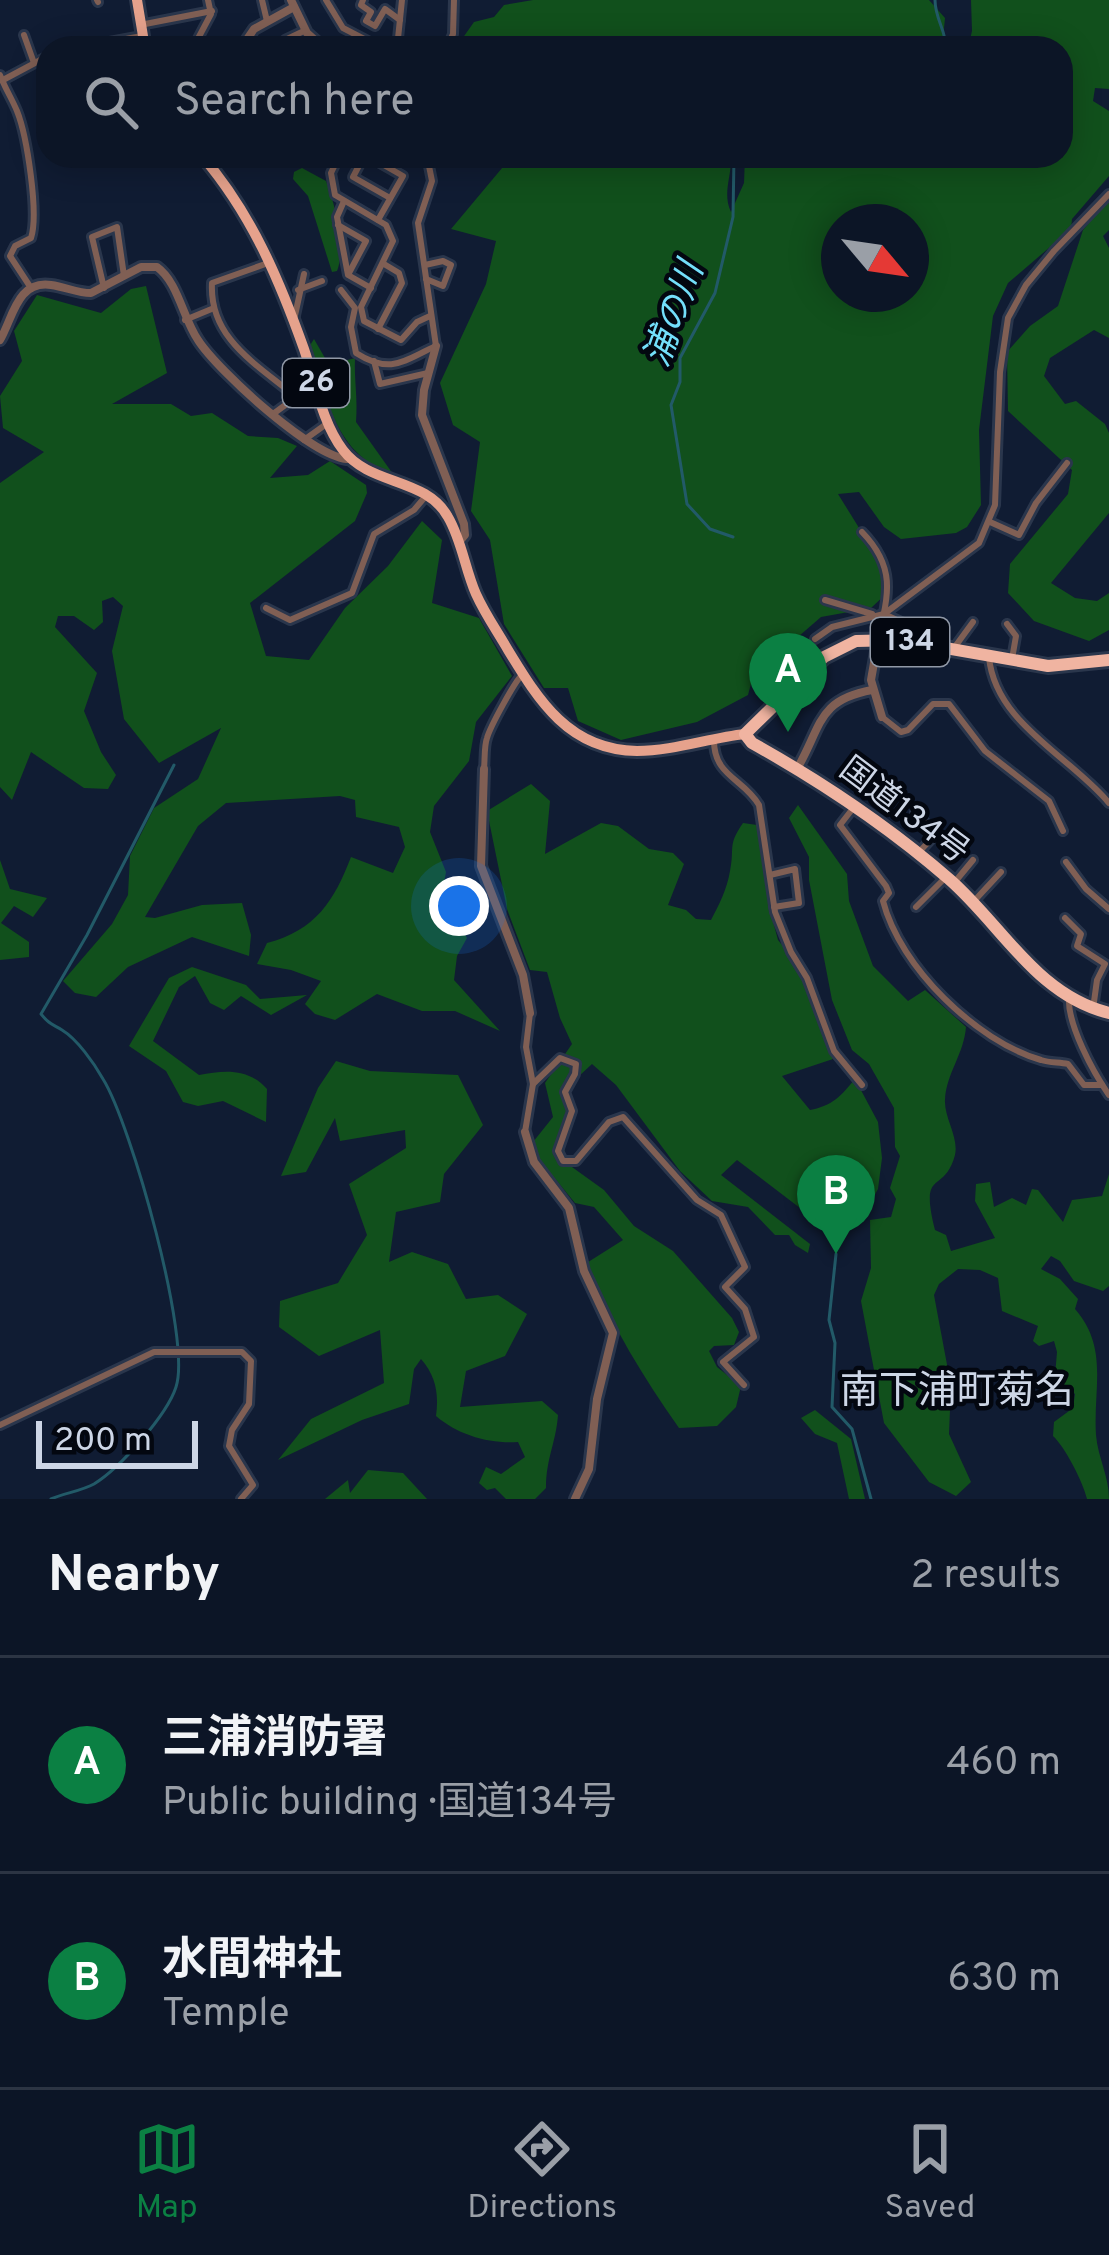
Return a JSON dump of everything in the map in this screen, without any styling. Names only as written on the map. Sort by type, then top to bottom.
[{"type":"highway","name":"134","points":[[745,734],[824,658],[856,641],[878,638],[1048,666],[1109,660]]},
{"type":"highway","name":"国道134号","points":[[745,734],[854,807],[950,880],[1033,970],[1070,997],[1109,1013]]},
{"type":"main road","points":[[137,0],[142,36]]},
{"type":"main road","name":"26","points":[[211,168],[246,216],[271,262],[329,423],[351,459]]},
{"type":"main road","points":[[351,459],[370,472],[426,494],[445,511],[476,593],[557,721],[601,745],[638,751],[745,734]]},
{"type":"street","points":[[199,36],[212,11],[208,0]]},
{"type":"street","points":[[262,0],[267,21]]},
{"type":"street","points":[[326,0],[343,28],[358,36]]},
{"type":"street","points":[[363,0],[361,4],[370,12],[366,21],[375,26],[385,10],[400,20]]},
{"type":"street","points":[[398,36],[402,0]]},
{"type":"street","points":[[452,36],[454,0]]},
{"type":"street","points":[[248,36],[292,3],[311,36]]},
{"type":"street","points":[[142,36],[212,11]]},
{"type":"street","points":[[293,36],[305,30]]},
{"type":"street","points":[[24,35],[34,63],[1,79],[24,134],[35,225],[32,238],[15,245],[10,256],[31,288]]},
{"type":"street","points":[[334,168],[334,192],[388,227],[393,242],[361,307],[365,323],[403,340],[417,322],[430,316]]},
{"type":"street","points":[[359,168],[353,177],[390,198]]},
{"type":"street","points":[[378,220],[403,176],[388,168]]},
{"type":"street","points":[[429,168],[432,181],[418,223],[436,346],[422,398],[424,423],[464,524],[466,532],[459,542]]},
{"type":"street","points":[[815,639],[832,627],[882,614],[974,549],[990,523],[996,498],[1006,324],[1026,285],[1109,194]]},
{"type":"street","points":[[344,201],[338,226],[348,275],[371,288]]},
{"type":"street","points":[[338,226],[366,241],[348,275]]},
{"type":"street","points":[[104,288],[92,238],[116,227],[124,276]]},
{"type":"street","points":[[424,265],[443,261],[451,265],[443,286],[426,279]]},
{"type":"street","points":[[271,262],[212,283],[214,308],[225,338],[296,397]]},
{"type":"street","points":[[378,331],[402,283],[399,273],[384,264]]},
{"type":"street","points":[[0,340],[18,301],[31,288],[50,284],[87,294],[145,266],[161,268],[169,276],[185,320],[213,362],[304,440],[340,460],[351,459]]},
{"type":"street","points":[[294,320],[304,274]]},
{"type":"street","points":[[298,290],[322,281]]},
{"type":"street","points":[[340,290],[355,308],[351,327],[356,352],[374,361],[406,362],[436,346]]},
{"type":"street","points":[[185,320],[214,308]]},
{"type":"street","points":[[374,361],[380,384],[428,373]]},
{"type":"street","points":[[273,414],[315,382]]},
{"type":"street","points":[[304,440],[329,423]]},
{"type":"street","points":[[990,523],[1018,535],[1067,463]]},
{"type":"street","points":[[266,608],[290,620],[352,593],[374,534],[424,502],[426,494]]},
{"type":"street","points":[[862,532],[886,564],[888,584],[871,672],[882,717],[901,732],[933,704],[949,704],[985,751],[1048,801],[1063,831]]},
{"type":"street","points":[[825,599],[882,614],[931,636],[938,647]]},
{"type":"street","points":[[954,649],[973,622]]},
{"type":"street","points":[[1007,624],[1016,636],[1012,661]]},
{"type":"street","points":[[989,656],[998,693],[1028,728],[1109,803]]},
{"type":"street","points":[[523,674],[511,687],[487,738],[481,866],[528,991],[526,1047],[533,1084],[525,1132],[529,1153],[569,1208],[584,1271],[613,1333],[597,1399],[589,1469],[574,1499]]},
{"type":"street","points":[[797,769],[832,704],[844,695],[872,689]]},
{"type":"street","points":[[714,738],[714,753],[722,770],[750,791],[759,805],[774,907],[834,1051],[862,1085]]},
{"type":"street","points":[[854,807],[840,825],[886,886],[885,909],[898,940],[929,981],[987,1035],[1044,1062],[1068,1064],[1084,1085],[1106,1089]]},
{"type":"street","points":[[915,812],[936,834],[918,854]]},
{"type":"street","points":[[916,907],[973,860]]},
{"type":"street","points":[[1066,862],[1109,909]]},
{"type":"street","points":[[770,874],[794,869],[799,903],[774,907]]},
{"type":"street","points":[[973,902],[1001,872]]},
{"type":"street","points":[[1065,918],[1082,934],[1077,946],[1105,964],[1096,980],[1093,1009]]},
{"type":"street","points":[[1070,997],[1069,1016],[1106,1089]]},
{"type":"street","points":[[533,1084],[560,1058],[575,1064],[575,1075],[565,1092],[572,1111],[558,1147],[563,1161],[575,1161],[619,1116],[630,1122],[697,1200],[725,1220],[745,1267],[725,1287],[745,1309],[754,1337],[724,1362],[744,1385]]},
{"type":"street","points":[[0,1426],[154,1352],[242,1352],[250,1357],[249,1404],[232,1430],[229,1446],[253,1485],[241,1499]]},
{"type":"green space","points":[[533,0],[929,0],[945,18],[943,36],[464,36],[474,22],[494,17],[504,5]]},
{"type":"green space","points":[[971,0],[1109,0],[1109,89],[1095,88],[1093,101],[1109,111],[1109,176],[1072,219],[1071,229],[1008,283],[993,316],[979,430],[981,505],[967,527],[956,533],[901,539],[884,527],[859,492],[838,494],[879,560],[887,593],[871,608],[821,617],[791,643],[760,650],[748,695],[697,722],[621,740],[578,721],[568,688],[544,688],[504,624],[490,540],[471,511],[480,442],[453,425],[440,383],[486,284],[496,241],[451,229],[502,168],[730,168],[731,212],[744,183],[745,168],[1073,168],[1073,36],[971,36]]},
{"type":"green space","points":[[302,168],[326,181],[340,239],[337,271],[332,272],[308,196],[293,179],[294,172]]},
{"type":"green space","points":[[1109,199],[1109,230],[1103,236],[1109,248],[1109,338],[1094,330],[1050,358],[1044,376],[1065,404],[1076,401],[1105,424],[1109,433],[1109,513],[1051,583],[1075,598],[1097,601],[1109,593],[1109,630],[1089,641],[1034,621],[1008,593],[1010,564],[1068,494],[1072,470],[1008,411],[1007,352],[1030,326],[1058,306],[1083,230]]},
{"type":"green space","points":[[146,286],[167,373],[112,404],[171,404],[191,416],[212,413],[248,436],[278,438],[297,446],[270,478],[308,475],[330,461],[366,485],[355,521],[250,603],[266,656],[309,660],[345,608],[388,566],[422,521],[442,540],[432,603],[479,618],[512,676],[476,722],[469,761],[434,806],[430,832],[446,872],[442,893],[467,938],[457,956],[454,980],[500,1031],[455,1011],[422,1011],[377,994],[335,1020],[315,1014],[305,1004],[321,981],[257,964],[267,943],[298,930],[321,912],[351,857],[393,873],[405,847],[399,827],[356,817],[355,800],[340,796],[226,803],[198,826],[145,917],[202,905],[242,903],[251,935],[249,956],[192,937],[128,967],[96,997],[75,993],[63,981],[112,924],[128,895],[130,856],[154,808],[198,779],[221,728],[159,763],[124,719],[112,651],[123,606],[113,597],[102,601],[103,622],[94,630],[74,616],[58,616],[55,627],[97,673],[84,711],[116,775],[108,789],[84,788],[31,752],[12,800],[0,787],[0,483],[44,452],[3,428],[0,396],[22,361],[14,331],[37,295],[101,313],[131,289]]},
{"type":"green space","points":[[314,339],[329,365],[355,358],[356,422],[393,474],[358,454],[336,422],[309,347]]},
{"type":"green space","points":[[531,784],[550,801],[545,854],[601,823],[618,826],[649,849],[673,853],[684,864],[668,905],[696,919],[711,920],[727,884],[735,837],[743,823],[757,825],[778,940],[794,959],[833,1059],[782,1076],[810,1110],[836,1099],[855,1079],[878,1122],[882,1158],[878,1189],[844,1232],[834,1234],[737,1160],[721,1175],[810,1244],[808,1253],[789,1235],[775,1235],[748,1207],[712,1201],[680,1171],[616,1085],[592,1064],[578,1077],[569,1094],[572,1111],[565,1162],[604,1190],[634,1226],[673,1251],[739,1332],[734,1345],[714,1346],[709,1351],[717,1367],[741,1386],[736,1407],[717,1426],[679,1428],[665,1408],[616,1328],[585,1264],[623,1240],[594,1207],[575,1203],[529,1147],[553,1117],[545,1083],[572,1044],[547,972],[530,970],[507,909],[487,811]]},
{"type":"green space","points":[[798,805],[847,874],[849,901],[873,966],[908,1001],[925,990],[966,1027],[945,1100],[955,1155],[930,1197],[935,1230],[946,1235],[951,1251],[995,1238],[975,1201],[976,1184],[990,1182],[994,1207],[1012,1198],[1026,1205],[1032,1189],[1038,1190],[1063,1222],[1072,1200],[1102,1196],[1109,1174],[1109,1286],[1103,1291],[1074,1281],[1051,1256],[1041,1269],[1060,1279],[1078,1299],[1075,1309],[1092,1339],[1097,1369],[1096,1435],[1109,1499],[1087,1499],[1073,1465],[1053,1436],[1054,1422],[1073,1408],[1075,1394],[1055,1376],[1054,1341],[1039,1346],[1033,1341],[1038,1326],[1002,1311],[998,1278],[980,1270],[958,1269],[939,1284],[934,1295],[951,1386],[949,1434],[971,1482],[956,1496],[929,1482],[884,1423],[861,1301],[871,1268],[870,1220],[891,1217],[896,1199],[890,1188],[900,1156],[895,1147],[894,1108],[869,1064],[852,1050],[832,1000],[809,880],[809,857],[789,818]]},
{"type":"green space","points":[[0,860],[10,889],[47,898],[33,917],[14,906],[1,923],[29,942],[29,957],[0,960]]},
{"type":"green space","points":[[192,967],[246,985],[260,999],[307,995],[271,1015],[241,996],[224,1010],[210,1003],[195,976],[179,987],[153,1041],[199,1075],[236,1072],[260,1082],[267,1089],[266,1122],[223,1101],[198,1106],[183,1102],[166,1071],[129,1046],[169,978]]},
{"type":"green space","points":[[336,1061],[370,1071],[458,1075],[483,1125],[444,1174],[440,1202],[396,1212],[389,1262],[412,1252],[448,1264],[466,1299],[498,1295],[527,1314],[505,1356],[466,1371],[460,1407],[542,1401],[558,1415],[546,1488],[535,1499],[506,1499],[495,1488],[487,1490],[479,1483],[486,1467],[501,1474],[525,1457],[518,1442],[474,1437],[436,1416],[435,1386],[421,1359],[414,1369],[409,1404],[362,1420],[278,1460],[311,1419],[384,1383],[380,1330],[319,1356],[279,1327],[280,1301],[338,1283],[367,1235],[349,1184],[406,1148],[405,1130],[340,1141],[335,1118],[306,1172],[281,1176],[318,1088]]},
{"type":"green space","points":[[815,1410],[851,1439],[865,1499],[849,1499],[837,1443],[815,1434],[801,1418]]},
{"type":"green space","points":[[368,1470],[403,1473],[427,1499],[325,1499],[348,1480],[350,1493]]},
{"type":"waterway","name":"浦の川","points":[[935,0],[944,36]]},
{"type":"waterway","name":"浦の川","points":[[733,537],[710,529],[687,504],[671,405],[680,382],[680,358],[715,293],[733,217],[734,168]]},
{"type":"waterway","points":[[51,1499],[94,1484],[117,1466],[153,1426],[176,1387],[179,1362],[167,1281],[143,1184],[115,1103],[90,1059],[41,1014],[174,765]]},
{"type":"waterway","points":[[836,1254],[829,1320],[835,1343],[832,1407],[852,1429],[871,1499]]},
{"type":"place","name":"三浦消防署","points":[[788,732]]},
{"type":"place","name":"水間神社","points":[[836,1254]]},
{"type":"district","name":"南下浦町菊名","points":[[957,1393]]}]
